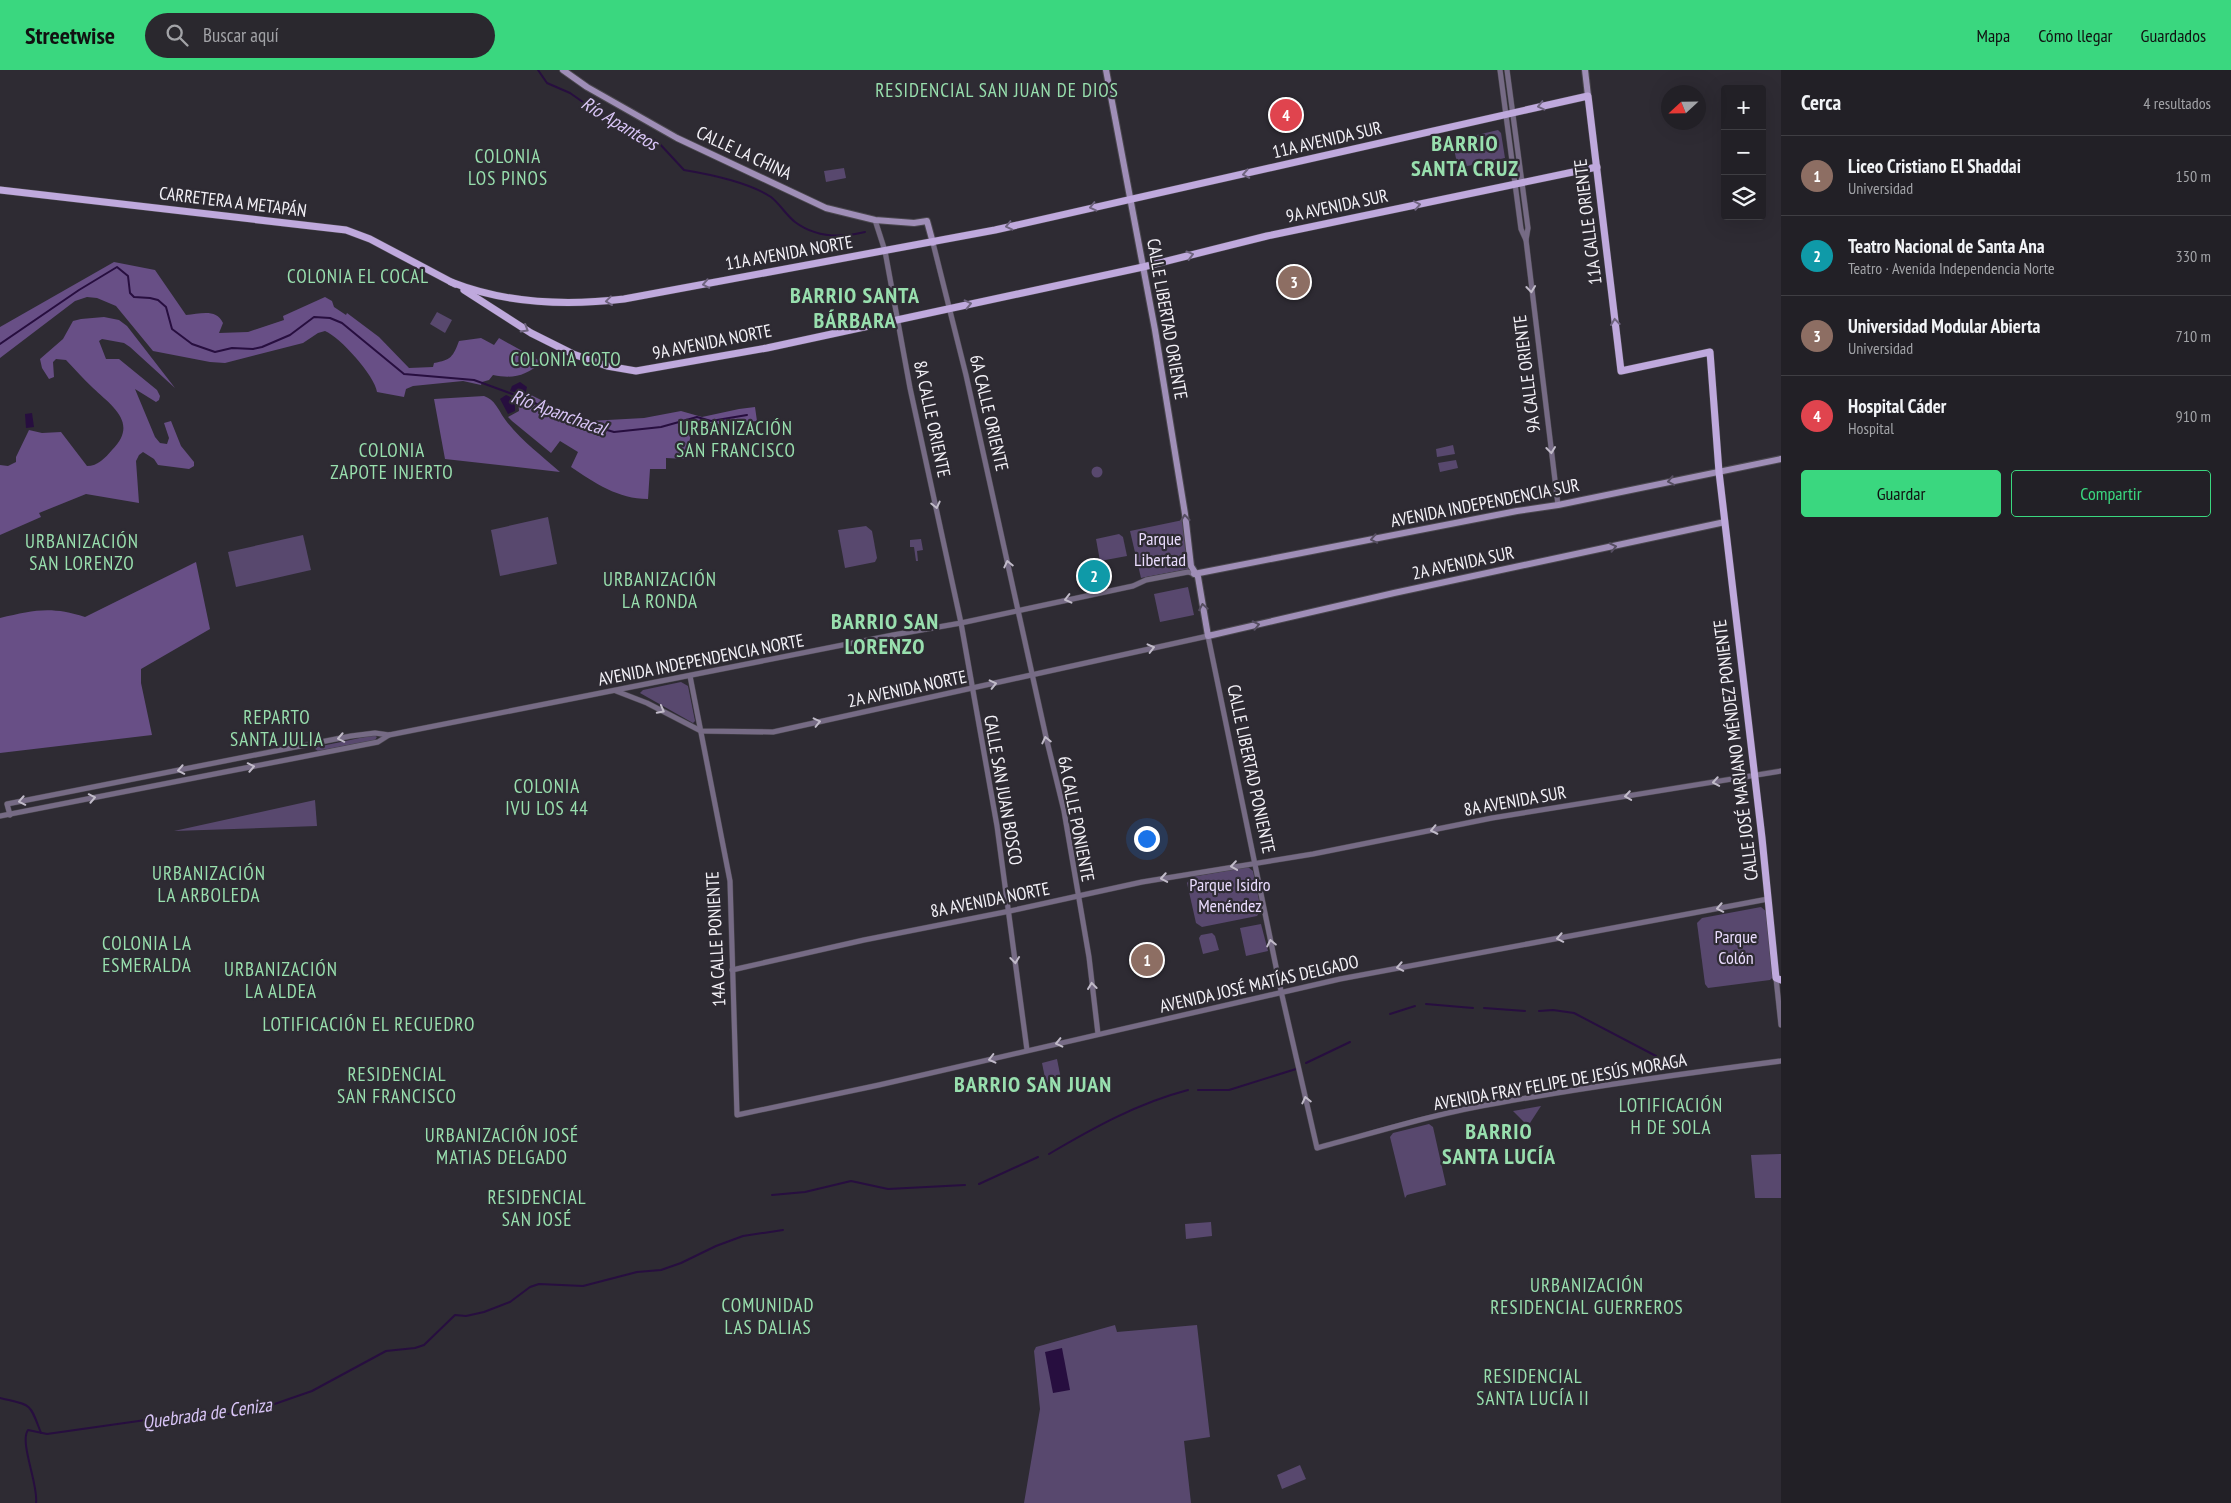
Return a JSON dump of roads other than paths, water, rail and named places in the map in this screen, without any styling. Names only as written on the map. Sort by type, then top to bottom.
[{"type":"main road","name":"CALLE LA CHINA","points":[[563,70],[587,87],[677,138],[826,208],[875,220],[928,221]]},
{"type":"main road","name":"CALLE LIBERTAD ORIENTE","points":[[1106,70],[1131,198],[1194,574]]},
{"type":"main road","name":"11A CALLE ORIENTE","points":[[1585,70],[1621,370],[1710,352]]},
{"type":"main road","name":"11A AVENIDA SUR","points":[[1131,198],[1311,160],[1588,96]]},
{"type":"main road","name":"9A AVENIDA SUR","points":[[1143,267],[1266,236],[1597,167]]},
{"type":"main road","name":"CARRETERA A METAPÁN","points":[[0,190],[346,230],[370,238],[452,282]]},
{"type":"main road","name":"11A AVENIDA NORTE","points":[[452,282],[481,293],[506,299],[550,303],[595,303],[933,243],[1131,198]]},
{"type":"main road","name":"6A CALLE ORIENTE","points":[[928,221],[933,243]]},
{"type":"main road","name":"9A AVENIDA NORTE","points":[[452,282],[531,333],[586,359],[636,371],[767,348],[1143,267]]},
{"type":"main road","points":[[500,314],[499,306],[506,299]]},
{"type":"main road","name":"CALLE JOSÉ MARIANO MÉNDEZ PONIENTE","points":[[1710,352],[1719,472],[1768,899],[1779,979]]},
{"type":"main road","name":"AVENIDA INDEPENDENCIA SUR","points":[[1194,574],[1781,460]]},
{"type":"main road","name":"2A AVENIDA SUR","points":[[1208,636],[1394,592],[1725,522]]},
{"type":"main road","name":"CALLE LIBERTAD PONIENTE","points":[[1194,574],[1198,577],[1208,636]]},
{"type":"street","name":"9A CALLE ORIENTE","points":[[1500,70],[1518,184],[1521,229],[1526,240],[1558,504]]},
{"type":"street","name":"9A CALLE ORIENTE","points":[[1507,70],[1508,114]]},
{"type":"street","name":"8A CALLE ORIENTE","points":[[875,220],[885,251],[922,447],[961,623]]},
{"type":"street","name":"6A CALLE ORIENTE","points":[[933,243],[966,375],[1019,611]]},
{"type":"street","name":"AVENIDA INDEPENDENCIA NORTE","points":[[10,815],[7,804],[351,736],[375,733],[389,735],[961,623],[1133,586],[1146,580],[1188,572],[1194,574]]},
{"type":"street","name":"6A CALLE PONIENTE","points":[[1019,611],[1064,811],[1089,957],[1098,1034]]},
{"type":"street","name":"CALLE SAN JUAN BOSCO","points":[[961,623],[997,826],[1010,911],[1027,1050]]},
{"type":"street","name":"2A AVENIDA NORTE","points":[[616,691],[646,703],[701,731],[773,732],[1208,636]]},
{"type":"street","name":"CALLE LIBERTAD PONIENTE","points":[[1208,636],[1281,991],[1317,1148]]},
{"type":"street","name":"14A CALLE PONIENTE","points":[[690,676],[730,881],[737,1115]]},
{"type":"street","name":"AVENIDA INDEPENDENCIA NORTE","points":[[0,816],[378,742],[389,735]]},
{"type":"street","name":"8A AVENIDA SUR","points":[[1255,863],[1387,840],[1492,818],[1781,771]]},
{"type":"street","name":"8A AVENIDA NORTE","points":[[732,970],[937,924],[1010,911],[1150,880],[1255,863]]},
{"type":"street","name":"AVENIDA JOSÉ MATÍAS DELGADO","points":[[737,1115],[956,1067],[1281,991],[1768,899]]},
{"type":"street","name":"CALLE JOSÉ MARIANO MÉNDEZ PONIENTE","points":[[1779,979],[1781,1025]]},
{"type":"street","name":"AVENIDA FRAY FELIPE DE JESÚS MORAGA","points":[[1317,1148],[1439,1116],[1498,1103],[1709,1070],[1781,1061]]},
{"type":"waterway","name":"Río Apanteos","points":[[538,70],[547,83],[570,93],[607,119],[642,132],[658,142],[684,170],[752,187],[771,197],[795,222],[811,231],[828,235],[847,235],[865,232]]},
{"type":"waterway","name":"Río Apanchacal","points":[[0,344],[79,290],[117,267],[128,276],[130,293],[134,297],[158,300],[166,307],[172,329],[192,344],[215,352],[232,348],[253,349],[262,347],[290,335],[314,317],[330,318],[342,323],[404,374],[474,380],[526,399],[569,419],[614,432],[661,427],[697,417],[711,421],[747,415]]},
{"type":"waterway","name":"Río Apanchacal","points":[[514,404],[518,405]]},
{"type":"waterway","name":"Quebrada de Ceniza","points":[[1426,1004],[1473,1008]]},
{"type":"waterway","name":"Quebrada de Ceniza","points":[[1390,1014],[1415,1006]]},
{"type":"waterway","name":"Quebrada de Ceniza","points":[[1484,1008],[1525,1011]]},
{"type":"waterway","name":"Quebrada de Ceniza","points":[[1539,1011],[1553,1010],[1574,1013],[1656,1056]]},
{"type":"waterway","name":"Quebrada de Ceniza","points":[[1306,1063],[1350,1042]]},
{"type":"waterway","name":"Quebrada de Ceniza","points":[[1198,1090],[1229,1090],[1296,1069]]},
{"type":"waterway","name":"Quebrada de Ceniza","points":[[1049,1154],[1134,1109],[1169,1095],[1188,1090]]},
{"type":"waterway","name":"Quebrada de Ceniza","points":[[979,1184],[1038,1157]]},
{"type":"waterway","name":"Quebrada de Ceniza","points":[[772,1195],[805,1192],[851,1181],[888,1189],[965,1185]]},
{"type":"waterway","name":"Quebrada de Ceniza","points":[[36,1503],[35,1486],[27,1454],[26,1436],[28,1430],[47,1434],[188,1414],[217,1415],[248,1412],[312,1391],[386,1351],[415,1348],[424,1345],[455,1315],[466,1316],[484,1312],[510,1302],[530,1287],[539,1284],[583,1286],[637,1272],[661,1270],[743,1236],[783,1230]]},
{"type":"waterway","points":[[0,1398],[19,1402],[28,1407],[41,1433]]},
{"type":"place","name":"Hospital Cáder","points":[[1286,115]]},
{"type":"place","name":"Universidad Modular Abierta","points":[[1294,282]]},
{"type":"place","name":"Teatro Nacional de Santa Ana","points":[[1094,576]]},
{"type":"place","name":"Liceo Cristiano El Shaddai","points":[[1147,960]]},
{"type":"district","name":"RESIDENCIAL SAN JUAN DE DIOS","points":[[997,90]]},
{"type":"district","name":"BARRIO SANTA CRUZ","points":[[1465,156]]},
{"type":"district","name":"COLONIA LOS PINOS","points":[[508,167]]},
{"type":"district","name":"COLONIA EL COCAL","points":[[358,276]]},
{"type":"district","name":"BARRIO SANTA BÁRBARA","points":[[855,308]]},
{"type":"district","name":"COLONIA COTO","points":[[566,359]]},
{"type":"district","name":"URBANIZACIÓN SAN FRANCISCO","points":[[736,439]]},
{"type":"district","name":"COLONIA ZAPOTE INJERTO","points":[[392,461]]},
{"type":"district","name":"URBANIZACIÓN SAN LORENZO","points":[[82,552]]},
{"type":"district","name":"URBANIZACIÓN LA RONDA","points":[[660,590]]},
{"type":"district","name":"BARRIO SAN LORENZO","points":[[885,634]]},
{"type":"district","name":"REPARTO SANTA JULIA","points":[[277,728]]},
{"type":"district","name":"COLONIA IVU LOS 44","points":[[547,797]]},
{"type":"district","name":"URBANIZACIÓN LA ARBOLEDA","points":[[209,884]]},
{"type":"district","name":"COLONIA LA ESMERALDA","points":[[147,954]]},
{"type":"district","name":"URBANIZACIÓN LA ALDEA","points":[[281,980]]},
{"type":"district","name":"LOTIFICACIÓN EL RECUEDRO","points":[[369,1024]]},
{"type":"district","name":"BARRIO SAN JUAN","points":[[1033,1084]]},
{"type":"district","name":"RESIDENCIAL SAN FRANCISCO","points":[[397,1085]]},
{"type":"district","name":"LOTIFICACIÓN H DE SOLA","points":[[1671,1116]]},
{"type":"district","name":"BARRIO SANTA LUCÍA","points":[[1499,1144]]},
{"type":"district","name":"URBANIZACIÓN JOSÉ MATIAS DELGADO","points":[[502,1146]]},
{"type":"district","name":"RESIDENCIAL SAN JOSÉ","points":[[537,1208]]},
{"type":"district","name":"URBANIZACIÓN RESIDENCIAL GUERREROS","points":[[1587,1296]]},
{"type":"district","name":"COMUNIDAD LAS DALIAS","points":[[768,1316]]},
{"type":"district","name":"RESIDENCIAL SANTA LUCÍA II","points":[[1533,1387]]},
{"type":"park label","name":"Parque Libertad","points":[[1160,549]]},
{"type":"park label","name":"Parque Isidro Menéndez","points":[[1230,895]]},
{"type":"park label","name":"Parque Colón","points":[[1736,948]]}]
